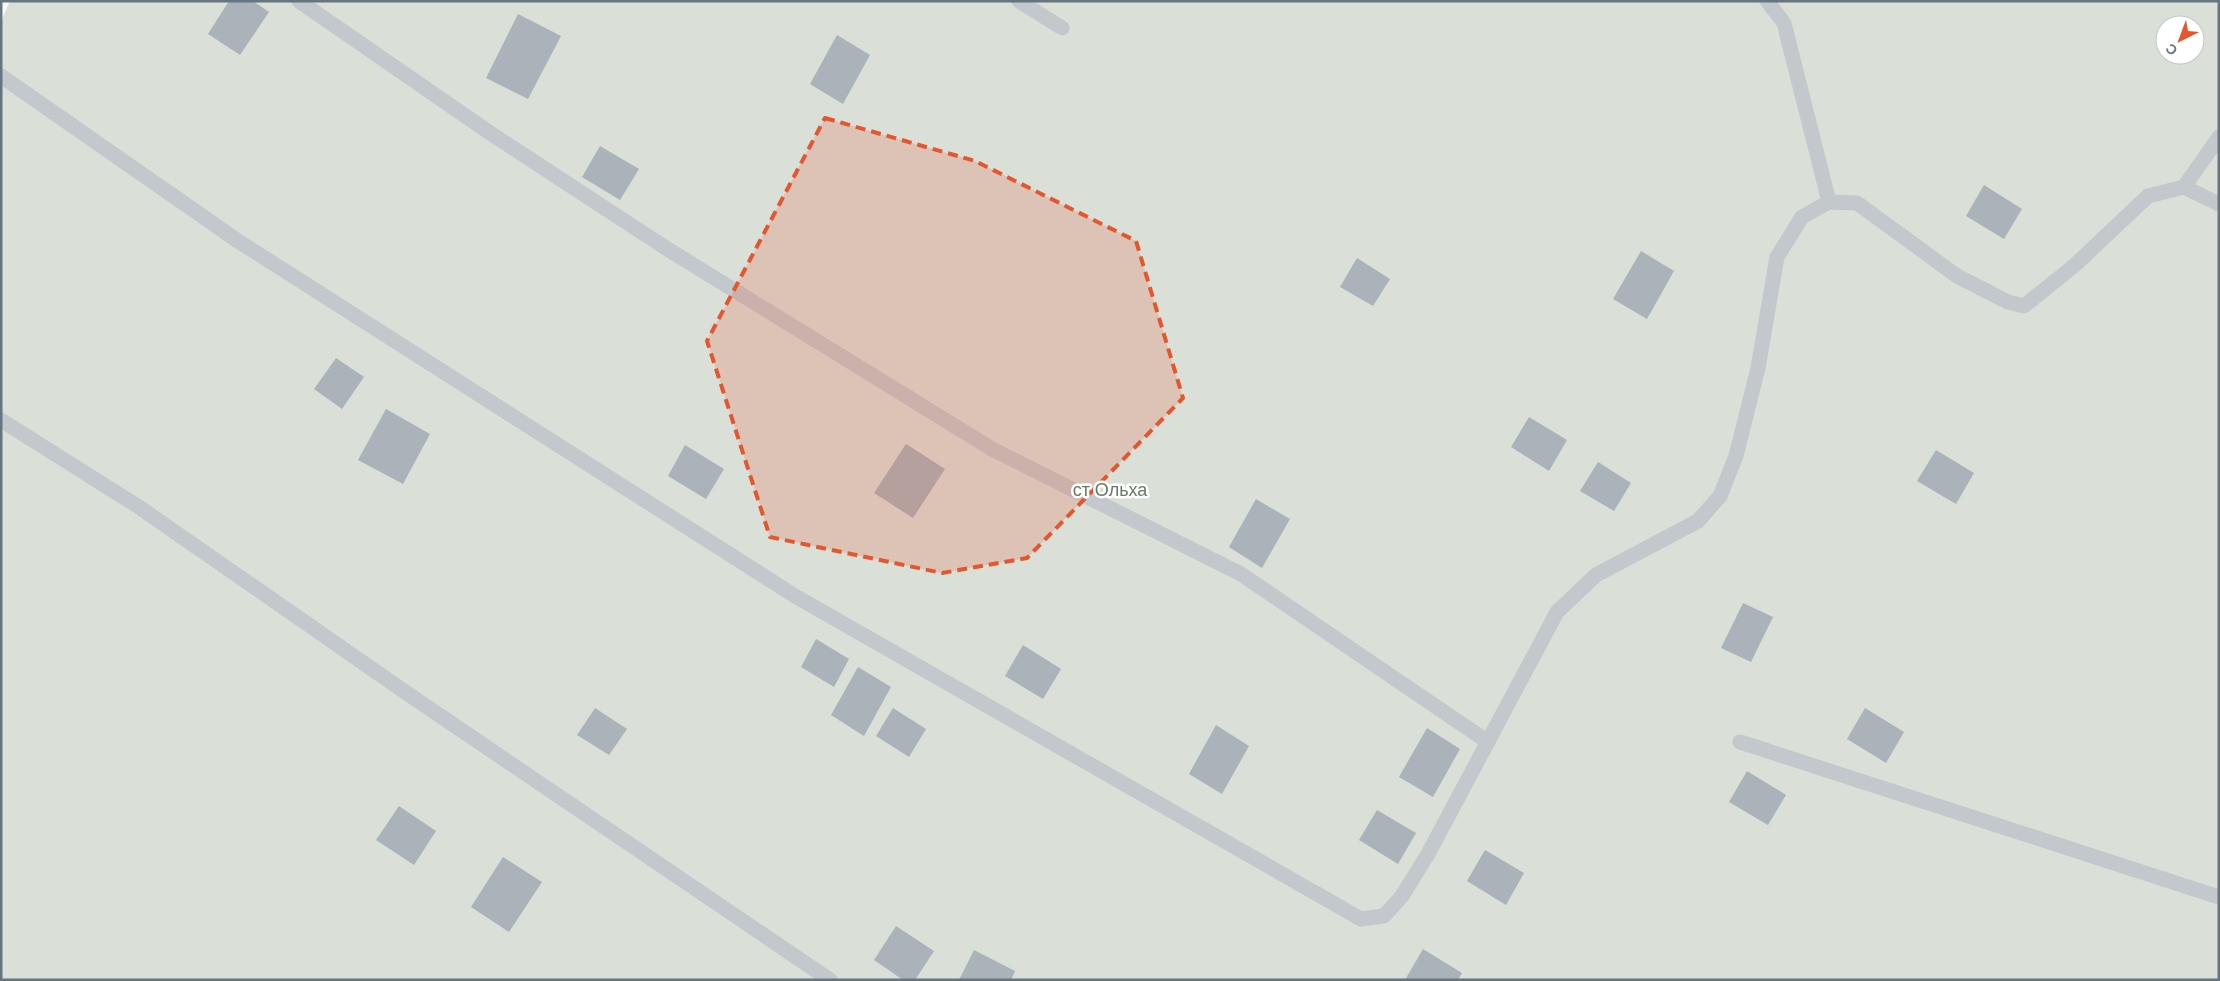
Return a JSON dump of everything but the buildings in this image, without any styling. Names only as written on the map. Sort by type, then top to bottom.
[{"type":"lane","points":[[299,1],[484,130],[686,261],[992,449],[1241,574],[1488,742]]},
{"type":"lane","points":[[1020,1],[1062,28]]},
{"type":"lane","points":[[1767,1],[1784,23],[1829,202]]},
{"type":"lane","points":[[1,76],[238,241],[795,596],[1361,920],[1384,916],[1402,896],[1428,854],[1557,612],[1596,576],[1698,521],[1720,496],[1736,456],[1758,368],[1777,257],[1802,217],[1829,202],[1857,203],[1957,276],[2008,302],[2024,306],[2075,266],[2148,196],[2184,187],[2219,204]]},
{"type":"lane","points":[[2184,187],[2219,137]]},
{"type":"lane","points":[[1,420],[139,507],[408,694],[830,980]]},
{"type":"lane","points":[[1740,742],[2219,896]]},
{"type":"highlighted area","points":[[825,118],[975,161],[1136,241],[1183,398],[1027,558],[942,573],[770,537],[707,341]]},
{"type":"green space","name":"ст Ольха","points":[[10,1],[2219,1],[2219,980],[1,980],[1,21]]}]
